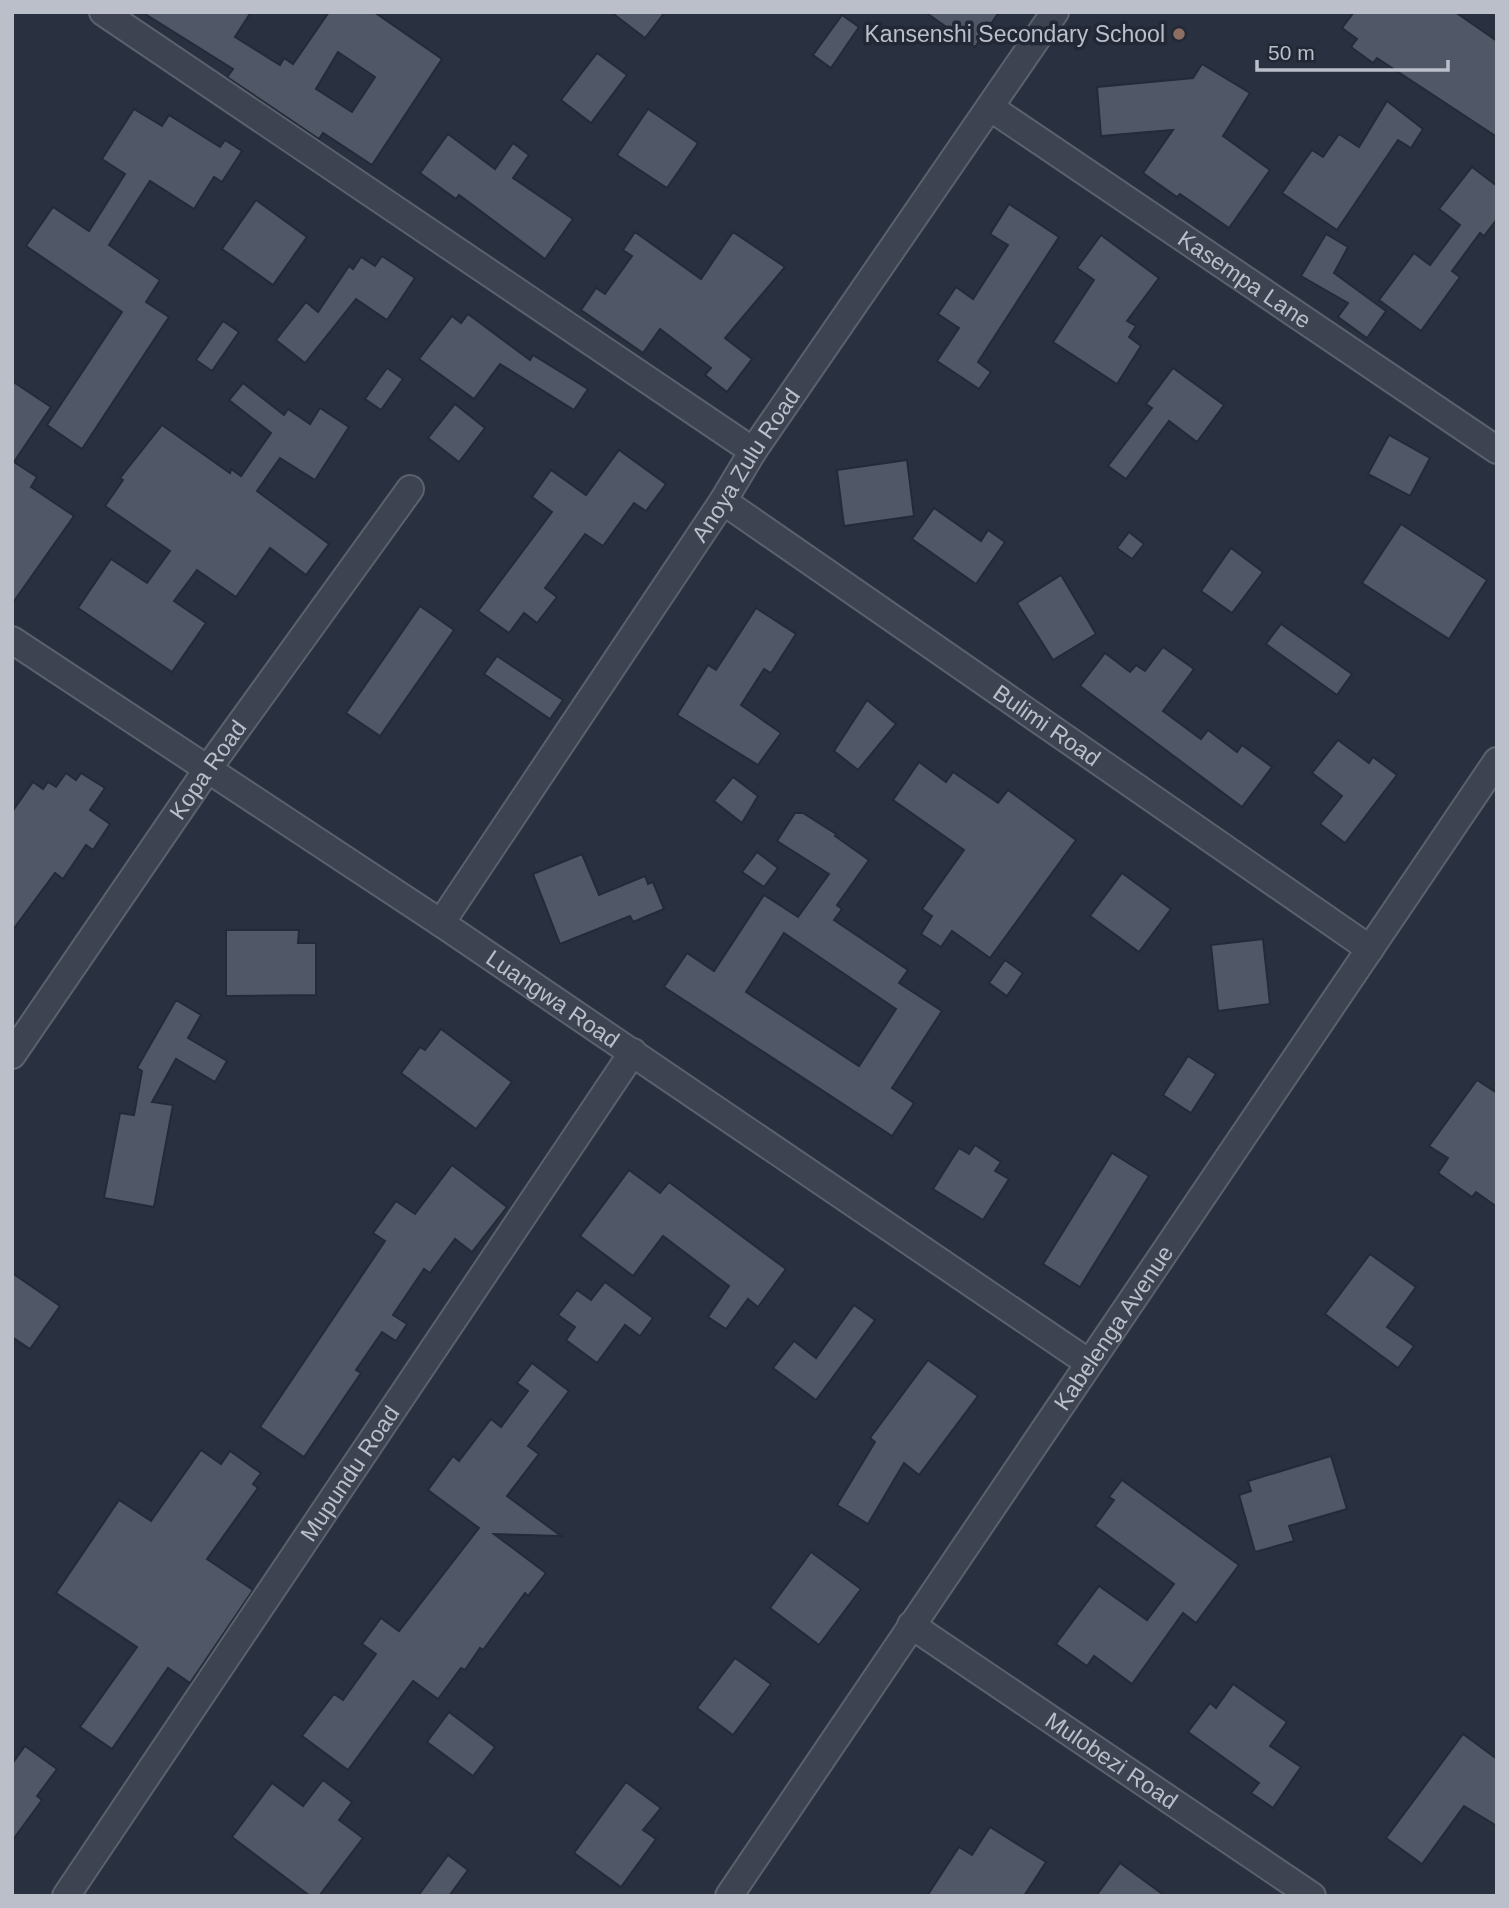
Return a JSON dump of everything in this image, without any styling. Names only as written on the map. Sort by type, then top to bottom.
[{"type":"street","points":[[103,12],[753,451]]},
{"type":"street","name":"Anoya Zulu Road","points":[[441,923],[723,501],[753,451],[1055,12]]},
{"type":"street","name":"Kasempa Lane","points":[[991,108],[1497,450]]},
{"type":"street","name":"Kopa Road","points":[[12,1055],[207,770],[410,489]]},
{"type":"street","name":"Bulimi Road","points":[[723,501],[1370,949]]},
{"type":"street","name":"Luangwa Road","points":[[12,640],[441,923],[1089,1363]]},
{"type":"street","name":"Kabelenga Avenue","points":[[729,1896],[1497,761]]},
{"type":"street","name":"Mupundu Road","points":[[66,1896],[633,1052]]},
{"type":"street","name":"Mulobezi Road","points":[[911,1625],[1312,1896]]},
{"type":"building","points":[[142,12],[251,12],[235,37],[280,65],[284,58],[293,64],[329,12],[374,12],[442,59],[372,165],[323,133],[319,139],[227,77],[233,69]],"holes":[[[338,52],[375,77],[352,112],[316,89]]]},
{"type":"building","points":[[611,12],[665,12],[645,38]]},
{"type":"building","points":[[925,12],[999,12],[975,47]]},
{"type":"building","points":[[1354,12],[1455,12],[1497,41],[1497,137],[1377,58],[1373,63],[1351,47],[1357,39],[1342,28]]},
{"type":"building","points":[[842,15],[859,27],[831,68],[813,55]]},
{"type":"building","points":[[597,53],[627,75],[591,123],[561,100]]},
{"type":"building","points":[[1202,64],[1250,93],[1223,136],[1270,170],[1229,228],[1180,194],[1177,197],[1143,173],[1173,130],[1101,136],[1097,87],[1193,78]]},
{"type":"building","points":[[1387,101],[1423,129],[1411,148],[1398,140],[1337,230],[1282,193],[1312,150],[1323,157],[1339,134],[1359,147]]},
{"type":"building","points":[[134,109],[162,126],[169,115],[220,147],[225,140],[242,151],[222,182],[214,177],[194,209],[150,181],[109,245],[160,280],[146,302],[169,317],[82,449],[47,425],[122,312],[26,246],[53,207],[89,231],[125,174],[102,159]]},
{"type":"building","points":[[648,109],[698,143],[667,188],[617,155]]},
{"type":"building","points":[[448,134],[495,169],[513,143],[529,155],[513,178],[573,219],[545,259],[459,195],[456,199],[420,173]]},
{"type":"building","points":[[1472,167],[1497,186],[1497,219],[1484,236],[1480,233],[1452,271],[1460,277],[1421,331],[1379,300],[1414,253],[1430,265],[1460,225],[1439,209]]},
{"type":"building","points":[[256,200],[307,237],[273,285],[222,249]]},
{"type":"building","points":[[1009,204],[1059,237],[978,362],[991,372],[979,389],[937,361],[959,328],[938,314],[956,287],[973,299],[1008,245],[990,234]]},
{"type":"building","points":[[635,232],[701,279],[733,232],[785,267],[725,338],[752,359],[727,392],[705,375],[711,368],[660,329],[643,353],[581,310],[596,288],[605,294],[632,256],[623,250]]},
{"type":"building","points":[[1326,234],[1348,247],[1334,273],[1386,311],[1367,338],[1338,317],[1348,303],[1301,276]]},
{"type":"building","points":[[1101,235],[1159,278],[1127,321],[1136,326],[1129,337],[1141,346],[1117,384],[1053,342],[1094,280],[1077,268]]},
{"type":"building","points":[[382,256],[415,278],[387,320],[356,299],[305,363],[276,340],[306,302],[318,312],[349,266],[353,269],[361,257],[375,266]]},
{"type":"building","points":[[468,314],[530,360],[533,355],[588,389],[574,410],[500,364],[474,399],[419,359],[452,316],[461,323]]},
{"type":"building","points":[[223,321],[239,332],[212,371],[196,360]]},
{"type":"building","points":[[387,368],[403,379],[381,410],[365,399]]},
{"type":"building","points":[[1173,368],[1224,405],[1197,442],[1169,421],[1126,479],[1108,466],[1152,408],[1146,404]]},
{"type":"building","points":[[12,381],[51,407],[14,462],[37,477],[31,487],[74,516],[12,604]]},
{"type":"building","points":[[243,383],[284,415],[288,409],[310,424],[320,408],[349,427],[315,480],[280,458],[257,491],[329,544],[306,575],[270,548],[236,597],[197,570],[174,601],[206,623],[172,672],[78,608],[111,559],[147,583],[170,551],[105,506],[123,480],[120,478],[162,425],[230,473],[231,469],[241,476],[271,433],[229,400]]},
{"type":"building","points":[[455,404],[485,428],[459,462],[428,438]]},
{"type":"building","points":[[1389,435],[1430,458],[1410,496],[1368,474]]},
{"type":"building","points":[[619,450],[666,484],[646,511],[634,503],[603,546],[585,534],[545,588],[557,597],[537,623],[524,613],[509,633],[478,611],[552,512],[532,497],[551,470],[586,495]]},
{"type":"building","points":[[907,460],[914,516],[844,526],[837,470]]},
{"type":"building","points":[[934,508],[981,541],[988,530],[1005,542],[976,584],[912,539]]},
{"type":"building","points":[[1401,524],[1487,580],[1449,639],[1362,583]]},
{"type":"building","points":[[1129,532],[1144,544],[1132,559],[1117,548]]},
{"type":"building","points":[[1231,548],[1263,572],[1232,613],[1201,591]]},
{"type":"building","points":[[1061,575],[1096,634],[1053,660],[1017,603]]},
{"type":"building","points":[[420,606],[454,630],[380,736],[346,713]]},
{"type":"building","points":[[756,608],[796,634],[771,673],[764,669],[741,705],[781,733],[758,765],[677,715],[708,665],[716,670]]},
{"type":"building","points":[[1281,624],[1352,674],[1337,695],[1266,644]]},
{"type":"building","points":[[1163,647],[1194,669],[1163,711],[1201,739],[1208,730],[1237,752],[1242,745],[1272,767],[1242,807],[1080,686],[1105,653],[1130,672],[1136,665],[1145,671]]},
{"type":"building","points":[[497,656],[563,700],[550,719],[484,674]]},
{"type":"building","points":[[867,700],[896,724],[858,770],[834,751]]},
{"type":"building","points":[[1338,740],[1369,763],[1373,757],[1397,775],[1345,843],[1320,824],[1342,796],[1312,773]]},
{"type":"building","points":[[919,762],[946,782],[953,772],[998,803],[1008,790],[1076,840],[990,958],[952,931],[941,947],[921,934],[932,916],[922,909],[964,850],[893,800]]},
{"type":"building","points":[[66,773],[76,780],[81,773],[105,788],[90,810],[110,824],[93,850],[86,845],[63,879],[55,873],[12,931],[12,812],[33,782],[43,789],[48,782],[56,787]]},
{"type":"building","points":[[733,777],[758,796],[742,823],[714,801]]},
{"type":"building","points":[[795,813],[803,813],[869,860],[837,905],[842,909],[834,920],[908,970],[899,983],[942,1011],[892,1088],[914,1103],[892,1136],[664,987],[687,953],[714,971],[764,895],[798,917],[829,874],[777,841]],"holes":[[[784,933],[896,1009],[859,1066],[746,992]]]},
{"type":"building","points":[[757,852],[778,868],[764,887],[742,872]]},
{"type":"building","points":[[582,854],[599,895],[645,876],[648,884],[653,882],[664,909],[633,922],[630,916],[560,944],[533,874]]},
{"type":"building","points":[[1122,873],[1171,909],[1139,952],[1090,916]]},
{"type":"building","points":[[226,930],[299,930],[298,943],[316,943],[316,995],[226,996]]},
{"type":"building","points":[[1263,939],[1270,1004],[1218,1011],[1211,945]]},
{"type":"building","points":[[1005,960],[1023,973],[1007,996],[989,983]]},
{"type":"building","points":[[176,1000],[201,1015],[188,1038],[227,1061],[215,1082],[176,1059],[152,1102],[173,1105],[154,1207],[104,1198],[120,1113],[134,1115],[142,1071],[137,1068]]},
{"type":"building","points":[[441,1029],[512,1082],[476,1129],[401,1073],[420,1047],[425,1050]]},
{"type":"building","points":[[1188,1056],[1216,1074],[1191,1113],[1163,1095]]},
{"type":"building","points":[[1477,1080],[1497,1093],[1497,1207],[1476,1192],[1472,1197],[1438,1173],[1448,1158],[1429,1146]]},
{"type":"building","points":[[975,1145],[1001,1162],[995,1171],[1009,1179],[983,1220],[933,1189],[959,1148],[969,1154]]},
{"type":"building","points":[[1112,1153],[1149,1176],[1080,1287],[1043,1264]]},
{"type":"building","points":[[452,1165],[507,1207],[472,1252],[455,1239],[430,1273],[424,1269],[393,1315],[407,1324],[396,1341],[382,1332],[356,1370],[361,1373],[304,1457],[260,1427],[385,1241],[373,1233],[396,1201],[415,1214]]},
{"type":"building","points":[[629,1170],[660,1193],[669,1182],[786,1269],[758,1307],[748,1299],[726,1329],[708,1317],[729,1286],[663,1236],[633,1276],[580,1236]]},
{"type":"building","points":[[1370,1254],[1416,1287],[1387,1327],[1414,1346],[1398,1368],[1325,1314]]},
{"type":"building","points":[[12,1273],[60,1306],[30,1349],[12,1337]]},
{"type":"building","points":[[605,1282],[653,1318],[640,1336],[625,1325],[597,1363],[566,1340],[575,1327],[558,1315],[577,1290],[591,1300]]},
{"type":"building","points":[[854,1305],[875,1320],[816,1400],[773,1368],[794,1341],[816,1358]]},
{"type":"building","points":[[928,1360],[978,1396],[919,1475],[904,1463],[868,1524],[837,1505],[875,1442],[870,1438]]},
{"type":"building","points":[[532,1363],[569,1391],[528,1446],[539,1454],[507,1496],[561,1536],[494,1534],[546,1573],[528,1596],[525,1593],[483,1650],[480,1648],[465,1670],[461,1668],[438,1699],[413,1681],[348,1770],[302,1736],[334,1694],[343,1700],[376,1654],[362,1644],[381,1618],[399,1631],[479,1528],[428,1490],[453,1456],[459,1461],[491,1419],[501,1427],[528,1391],[517,1383]]},
{"type":"building","points":[[201,1450],[221,1464],[230,1451],[261,1473],[253,1484],[258,1488],[207,1559],[253,1590],[190,1683],[168,1668],[112,1749],[80,1727],[137,1647],[56,1593],[119,1500],[151,1521]]},
{"type":"building","points":[[1331,1456],[1347,1509],[1289,1526],[1294,1541],[1255,1552],[1239,1495],[1251,1491],[1248,1481]]},
{"type":"building","points":[[1122,1480],[1239,1565],[1196,1623],[1183,1613],[1132,1684],[1094,1656],[1087,1666],[1056,1644],[1099,1586],[1147,1620],[1174,1584],[1095,1526],[1114,1500],[1109,1497]]},
{"type":"building","points":[[811,1552],[861,1589],[819,1645],[770,1608]]},
{"type":"building","points":[[735,1658],[771,1684],[733,1735],[697,1708]]},
{"type":"building","points":[[1233,1684],[1287,1722],[1270,1746],[1301,1767],[1273,1808],[1251,1793],[1259,1783],[1188,1732],[1210,1703],[1216,1708]]},
{"type":"building","points":[[449,1712],[495,1747],[473,1776],[427,1742]]},
{"type":"building","points":[[1463,1734],[1497,1759],[1497,1826],[1464,1806],[1422,1864],[1386,1838]]},
{"type":"building","points":[[25,1746],[57,1769],[37,1796],[42,1800],[12,1841],[12,1764]]},
{"type":"building","points":[[323,1780],[352,1802],[339,1820],[363,1838],[319,1896],[310,1896],[232,1837],[272,1783],[303,1806]]},
{"type":"building","points":[[626,1782],[661,1808],[643,1830],[656,1839],[621,1887],[574,1853]]},
{"type":"building","points":[[990,1827],[1046,1862],[1024,1896],[927,1896],[959,1847],[972,1855]]},
{"type":"building","points":[[448,1855],[468,1870],[449,1896],[418,1896]]},
{"type":"building","points":[[1120,1863],[1165,1896],[1096,1896]]},
{"type":"place","name":"Kansenshi Secondary School","points":[[1179,34]]}]
